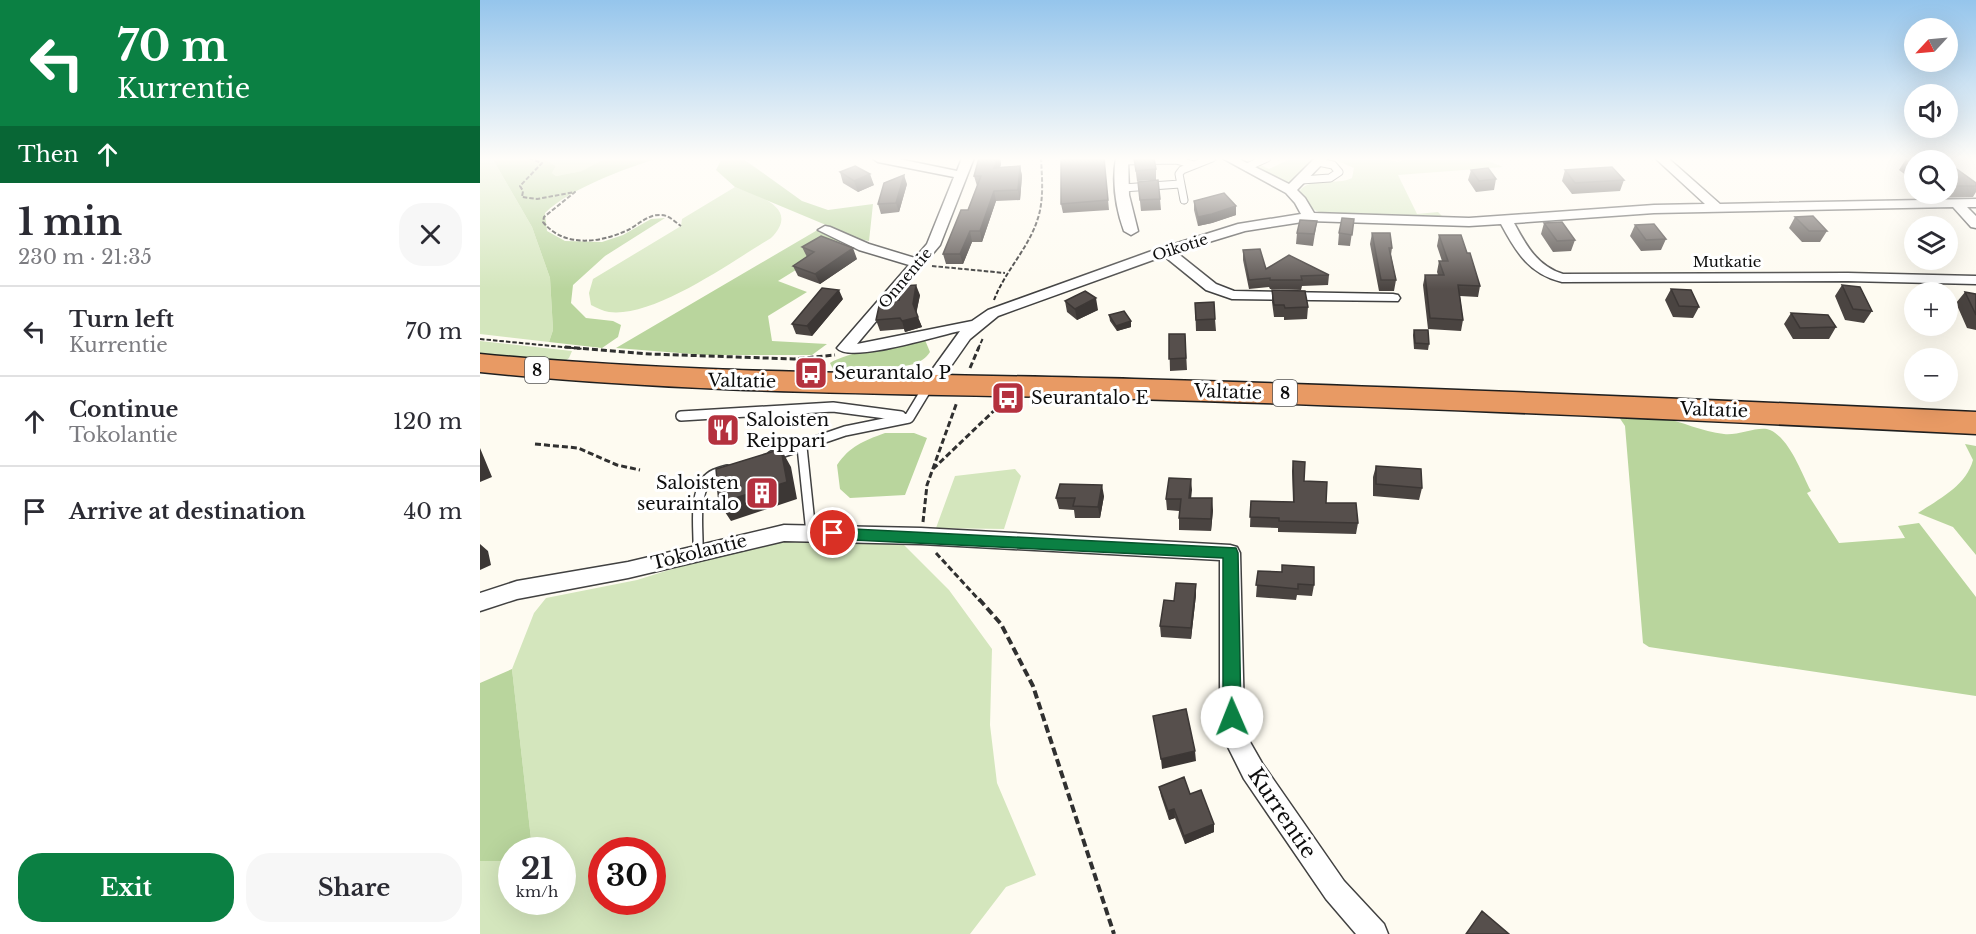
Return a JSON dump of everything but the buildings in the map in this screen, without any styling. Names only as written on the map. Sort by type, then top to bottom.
[{"type":"highway","name":"Valtatie","points":[[480,363],[555,372],[691,380],[1331,395],[1976,423]]},
{"type":"street","name":"Onnentie","points":[[854,350],[846,346],[890,298],[938,236],[950,202]]},
{"type":"street","points":[[1125,202],[1131,231]]},
{"type":"street","points":[[1301,202],[1310,217]]},
{"type":"street","points":[[1711,202],[1718,208]]},
{"type":"street","name":"Oikotie","points":[[1958,204],[1976,203]]},
{"type":"street","points":[[1957,204],[1976,224]]},
{"type":"street","name":"Oikotie","points":[[929,385],[964,334],[993,313],[1166,251],[1243,227],[1310,217],[1436,223],[1604,212],[1957,204]]},
{"type":"street","name":"Mutkatie","points":[[1506,220],[1532,264],[1552,277],[1859,277],[1976,280]]},
{"type":"street","points":[[825,230],[853,244],[918,263]]},
{"type":"street","points":[[1166,251],[1211,287],[1233,295],[1393,298]]},
{"type":"street","points":[[854,350],[952,326],[974,325]]},
{"type":"street","name":"Tokolantie","points":[[480,602],[517,590],[578,580],[767,535],[811,533],[921,536]]},
{"type":"street","name":"Kurrentie","points":[[921,536],[1230,553],[1232,717],[1239,745],[1252,771],[1335,890],[1374,934]]},
{"type":"lane","points":[[762,459],[845,431],[909,417],[929,385]]},
{"type":"lane","points":[[681,416],[833,407],[909,417]]},
{"type":"lane","points":[[802,447],[811,533]]},
{"type":"lane","points":[[698,552],[701,493],[706,481],[714,474],[732,468]]},
{"type":"path","points":[[563,202],[544,217],[543,222],[551,232],[572,240],[592,239],[627,231],[654,216],[666,216],[681,226]]},
{"type":"path","points":[[970,368],[993,313],[994,300],[1005,273],[1028,238],[1039,212],[1039,202]]},
{"type":"path","points":[[918,263],[1005,273]]},
{"type":"path","points":[[480,339],[533,345],[711,357],[819,357],[854,350]]},
{"type":"path","points":[[960,394],[932,470],[924,500],[921,536],[1001,624],[1033,686],[1114,934]]},
{"type":"path","points":[[932,470],[1008,398]]},
{"type":"path","points":[[535,444],[578,448],[609,462],[640,470]]},
{"type":"green space","points":[[480,202],[517,202],[532,227],[550,278],[553,330],[549,342],[480,334]]},
{"type":"green space","points":[[517,202],[559,202],[545,213],[547,231],[565,241],[602,242],[623,235],[651,219],[665,218],[605,256],[573,285],[571,303],[586,318],[613,321],[621,325],[618,337],[602,348],[549,342],[553,330],[550,278],[532,227]]},
{"type":"green space","points":[[711,202],[768,202],[779,211],[781,219],[779,228],[771,238],[714,274],[669,298],[627,312],[609,312],[591,305],[589,293],[593,279],[681,226],[682,219]]},
{"type":"green space","points":[[770,202],[804,202],[828,210],[873,204],[869,241],[849,237],[778,281],[807,292],[768,316],[772,341],[827,344],[812,355],[705,355],[616,348],[826,225]]},
{"type":"green space","points":[[1306,202],[1411,202],[1417,214],[1438,212],[1444,218],[1328,215],[1310,207]]},
{"type":"green space","points":[[925,340],[930,352],[925,358],[913,364],[833,369],[830,363],[848,355],[876,348]]},
{"type":"green space","points":[[480,341],[572,351],[563,363],[480,354]]},
{"type":"green space","points":[[1619,417],[1661,418],[1724,434],[1766,429],[1777,434],[1789,448],[1811,491],[1807,493],[1839,543],[1905,538],[1898,526],[1919,523],[1976,597],[1976,696],[1649,647],[1643,643],[1625,426]]},
{"type":"green space","points":[[885,433],[914,433],[927,438],[905,495],[850,498],[840,489],[837,465],[858,445]]},
{"type":"green space","points":[[1965,444],[1976,446],[1976,555],[1953,527],[1918,513],[1951,491],[1964,477],[1973,460]]},
{"type":"green space","points":[[1015,469],[1021,476],[1004,529],[936,528],[955,476]]},
{"type":"green space","points":[[867,541],[904,545],[949,590],[992,649],[990,725],[997,783],[1036,875],[1006,887],[970,934],[480,934],[480,861],[498,861],[498,915],[576,915],[576,837],[531,837],[512,669],[534,613],[546,598],[637,580],[736,549],[776,542]]},
{"type":"green space","points":[[512,669],[531,837],[498,837],[498,861],[480,861],[480,683]]},
{"type":"place","name":"Seurantalo P","points":[[811,373]]},
{"type":"place","name":"Seurantalo E","points":[[1008,398]]},
{"type":"place","name":"Saloisten Reippari","points":[[723,430]]},
{"type":"place","name":"Saloisten seuraintalo","points":[[762,493]]},
{"type":"route","points":[[833,533],[1075,543],[1230,553],[1232,717]]}]
